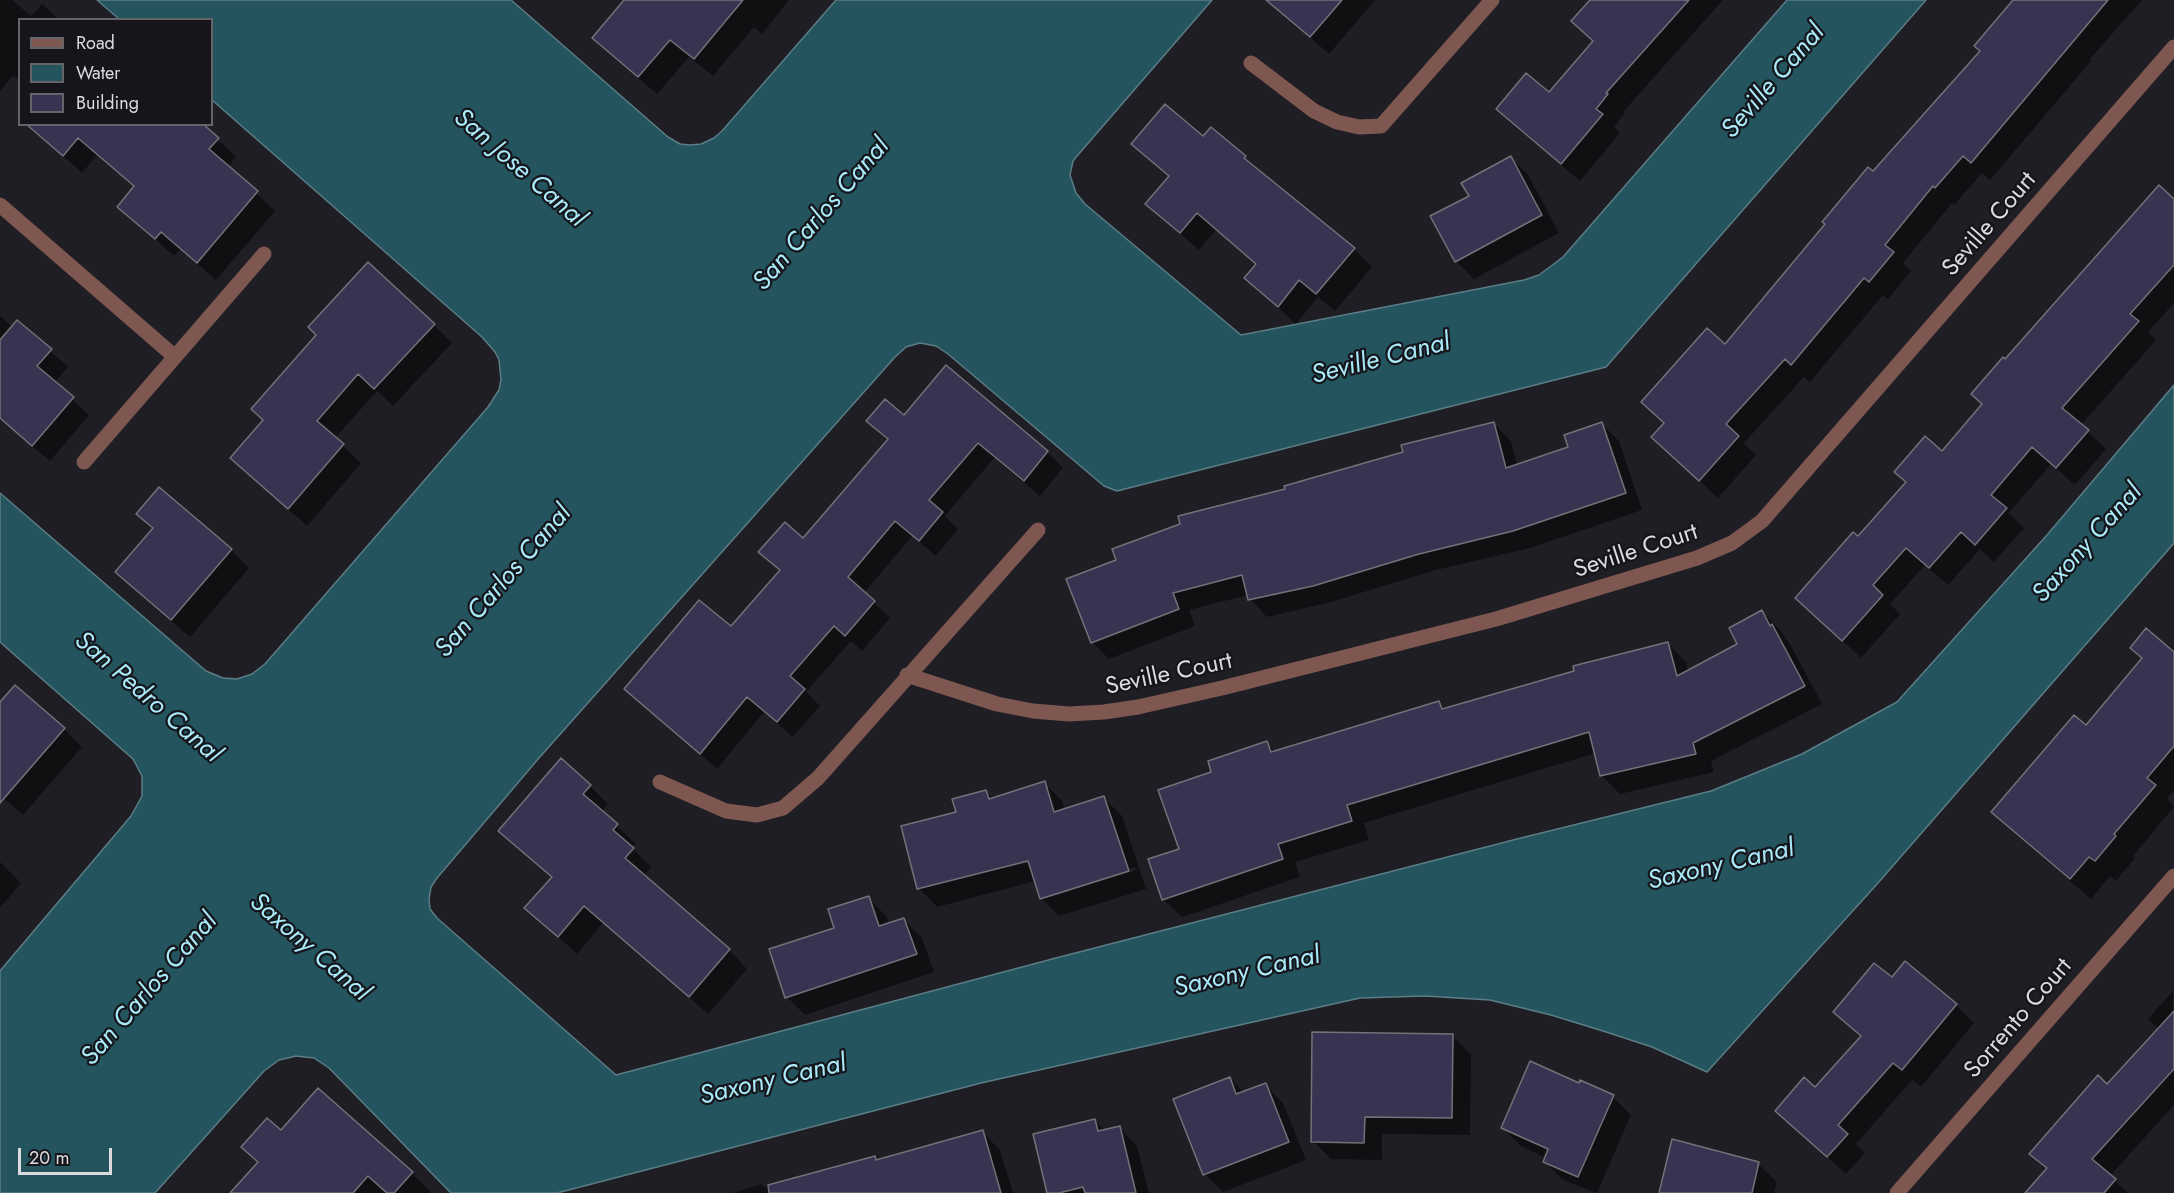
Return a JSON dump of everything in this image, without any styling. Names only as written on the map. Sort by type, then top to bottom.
[{"type":"street","points":[[1251,63],[1314,111],[1337,122],[1359,127],[1381,126],[1492,0]]},
{"type":"street","name":"Seville Court","points":[[907,675],[997,704],[1033,711],[1069,714],[1138,707],[1496,619],[1697,558],[1732,543],[1762,521],[2174,47]]},
{"type":"street","points":[[0,205],[174,356]]},
{"type":"street","points":[[84,462],[264,254]]},
{"type":"street","points":[[660,782],[726,811],[757,814],[783,808],[818,777],[1038,530]]},
{"type":"street","name":"Sorrento Court","points":[[1897,1193],[2174,876]]},
{"type":"water","points":[[97,0],[511,0],[668,137],[680,144],[690,145],[701,144],[722,131],[836,0],[1212,0],[1077,156],[1073,161],[1070,175],[1076,193],[1085,204],[1241,335],[1524,280],[1539,275],[1563,257],[1787,0],[1926,0],[1606,367],[1117,491],[1104,486],[948,354],[936,346],[920,343],[906,347],[539,758],[431,887],[430,909],[437,918],[616,1075],[1056,958],[1711,791],[1802,754],[1897,702],[2047,535],[2174,385],[2174,543],[1878,883],[1707,1072],[1652,1047],[1551,1015],[1490,1000],[1425,996],[1360,998],[981,1083],[557,1193],[451,1193],[329,1068],[314,1058],[296,1056],[279,1060],[264,1071],[155,1193],[0,1193],[0,971],[131,816],[142,796],[142,776],[133,759],[0,642],[0,493],[206,671],[223,678],[237,679],[252,674],[265,664],[488,407],[499,390],[501,380],[499,360],[482,337],[213,101],[213,18],[118,18]]},
{"type":"building","points":[[624,0],[743,0],[694,59],[670,40],[638,77],[592,38]]},
{"type":"building","points":[[1266,0],[1342,0],[1310,37]]},
{"type":"building","points":[[1590,0],[1689,0],[1606,93],[1608,94],[1596,109],[1603,114],[1561,164],[1496,109],[1526,73],[1549,92],[1593,41],[1571,21]]},
{"type":"building","points":[[2013,0],[2108,0],[1971,163],[1963,156],[1935,188],[1933,186],[1885,245],[1894,252],[1869,282],[1864,278],[1791,365],[1785,359],[1726,424],[1739,436],[1699,481],[1651,437],[1664,423],[1641,402],[1707,328],[1725,344],[1825,224],[1822,222],[1868,167],[1873,171],[1980,51],[1974,46]]},
{"type":"building","points":[[1165,104],[1203,136],[1211,127],[1246,156],[1244,158],[1355,248],[1316,294],[1299,280],[1278,307],[1244,278],[1256,264],[1197,213],[1180,233],[1145,204],[1169,176],[1131,144]]},
{"type":"building","points":[[28,126],[205,126],[219,138],[209,149],[258,191],[197,263],[161,232],[155,239],[117,207],[134,186],[78,138],[63,156]]},
{"type":"building","points":[[1511,156],[1542,215],[1455,262],[1430,216],[1469,196],[1461,183]]},
{"type":"building","points":[[2159,185],[2174,199],[2174,265],[2130,314],[2139,321],[2062,408],[2089,430],[2056,468],[2032,447],[1991,495],[2007,508],[1975,545],[1961,532],[1929,568],[1906,548],[1873,585],[1883,595],[1842,641],[1795,598],[1853,532],[1858,536],[1906,482],[1894,472],[1925,436],[1942,451],[1982,404],[1971,394],[2003,357],[2005,359]]},
{"type":"building","points":[[368,262],[435,324],[374,389],[358,374],[317,421],[344,444],[288,509],[230,458],[263,420],[251,409],[316,335],[308,327]]},
{"type":"building","points":[[17,320],[52,349],[37,366],[74,397],[32,446],[0,418],[0,340]]},
{"type":"building","points":[[946,365],[1048,451],[1024,481],[978,443],[929,500],[943,512],[919,541],[895,521],[848,577],[875,601],[845,636],[834,626],[790,676],[805,689],[777,722],[747,697],[700,754],[624,689],[699,600],[731,626],[780,570],[758,552],[785,522],[803,538],[888,439],[866,421],[885,399],[904,415]]},
{"type":"building","points":[[1494,422],[1506,468],[1568,447],[1564,435],[1602,422],[1626,493],[1513,531],[1419,554],[1313,586],[1248,600],[1242,575],[1173,593],[1179,609],[1091,643],[1066,579],[1116,560],[1112,549],[1180,524],[1178,516],[1285,489],[1284,486],[1403,452],[1401,445]]},
{"type":"building","points":[[159,487],[232,549],[171,620],[115,572],[153,528],[136,514]]},
{"type":"building","points":[[1762,610],[1770,626],[1772,624],[1805,686],[1693,743],[1696,754],[1600,776],[1589,732],[1347,805],[1352,821],[1278,844],[1283,859],[1162,900],[1148,859],[1179,849],[1158,790],[1211,772],[1208,761],[1267,741],[1271,752],[1439,701],[1442,709],[1574,671],[1573,666],[1668,642],[1677,676],[1737,644],[1729,628]]},
{"type":"building","points":[[2146,628],[2174,652],[2174,746],[2147,778],[2156,785],[2114,834],[2116,836],[2095,861],[2089,857],[2070,879],[1991,812],[2074,715],[2086,725],[2142,658],[2130,648]]},
{"type":"building","points":[[15,685],[65,728],[0,803],[0,702]]},
{"type":"building","points":[[561,758],[591,785],[583,794],[618,824],[613,830],[634,848],[625,858],[730,949],[689,997],[584,906],[558,937],[524,908],[552,877],[498,831]]},
{"type":"building","points":[[1045,781],[1054,812],[1104,796],[1129,871],[1040,899],[1028,861],[917,889],[901,826],[956,812],[952,799],[986,790],[989,799]]},
{"type":"building","points":[[869,896],[879,926],[904,918],[917,954],[785,998],[769,949],[834,928],[828,909]]},
{"type":"building","points":[[1905,961],[1957,1004],[1902,1070],[1893,1063],[1838,1125],[1848,1134],[1827,1157],[1775,1111],[1804,1077],[1815,1087],[1861,1036],[1833,1012],[1874,963],[1892,977]]},
{"type":"building","points":[[2174,1011],[2174,1069],[2092,1159],[2116,1179],[2104,1193],[2025,1193],[2047,1168],[2029,1154],[2098,1075],[2107,1084]]},
{"type":"building","points":[[1312,1032],[1453,1034],[1452,1118],[1365,1117],[1364,1143],[1311,1142]]},
{"type":"building","points":[[1530,1061],[1579,1083],[1580,1080],[1614,1095],[1578,1177],[1543,1162],[1548,1149],[1501,1128]]},
{"type":"building","points":[[1230,1077],[1236,1094],[1266,1083],[1289,1142],[1203,1175],[1173,1099]]},
{"type":"building","points":[[318,1088],[413,1172],[394,1193],[387,1193],[368,1176],[353,1193],[230,1193],[258,1162],[241,1147],[267,1118],[281,1130]]},
{"type":"building","points":[[1095,1119],[1098,1131],[1120,1126],[1136,1193],[1085,1193],[1083,1187],[1059,1193],[1047,1193],[1033,1134]]},
{"type":"building","points":[[983,1130],[1001,1193],[769,1193],[768,1185],[875,1156],[876,1160]]},
{"type":"building","points":[[1672,1139],[1759,1162],[1752,1193],[1659,1193]]},
{"type":"water label","name":"Seville Canal","points":[[1774,82]]},
{"type":"water label","name":"San Jose Canal","points":[[519,169]]},
{"type":"water label","name":"San Carlos Canal","points":[[822,215]]},
{"type":"water label","name":"Seville Canal","points":[[1381,360]]},
{"type":"water label","name":"Saxony Canal","points":[[2088,544]]},
{"type":"water label","name":"San Carlos Canal","points":[[504,582]]},
{"type":"water label","name":"San Pedro Canal","points":[[147,698]]},
{"type":"water label","name":"Saxony Canal","points":[[1721,866]]},
{"type":"water label","name":"Saxony Canal","points":[[309,948]]},
{"type":"water label","name":"Saxony Canal","points":[[1247,973]]},
{"type":"water label","name":"San Carlos Canal","points":[[150,990]]},
{"type":"water label","name":"Saxony Canal","points":[[773,1081]]}]
